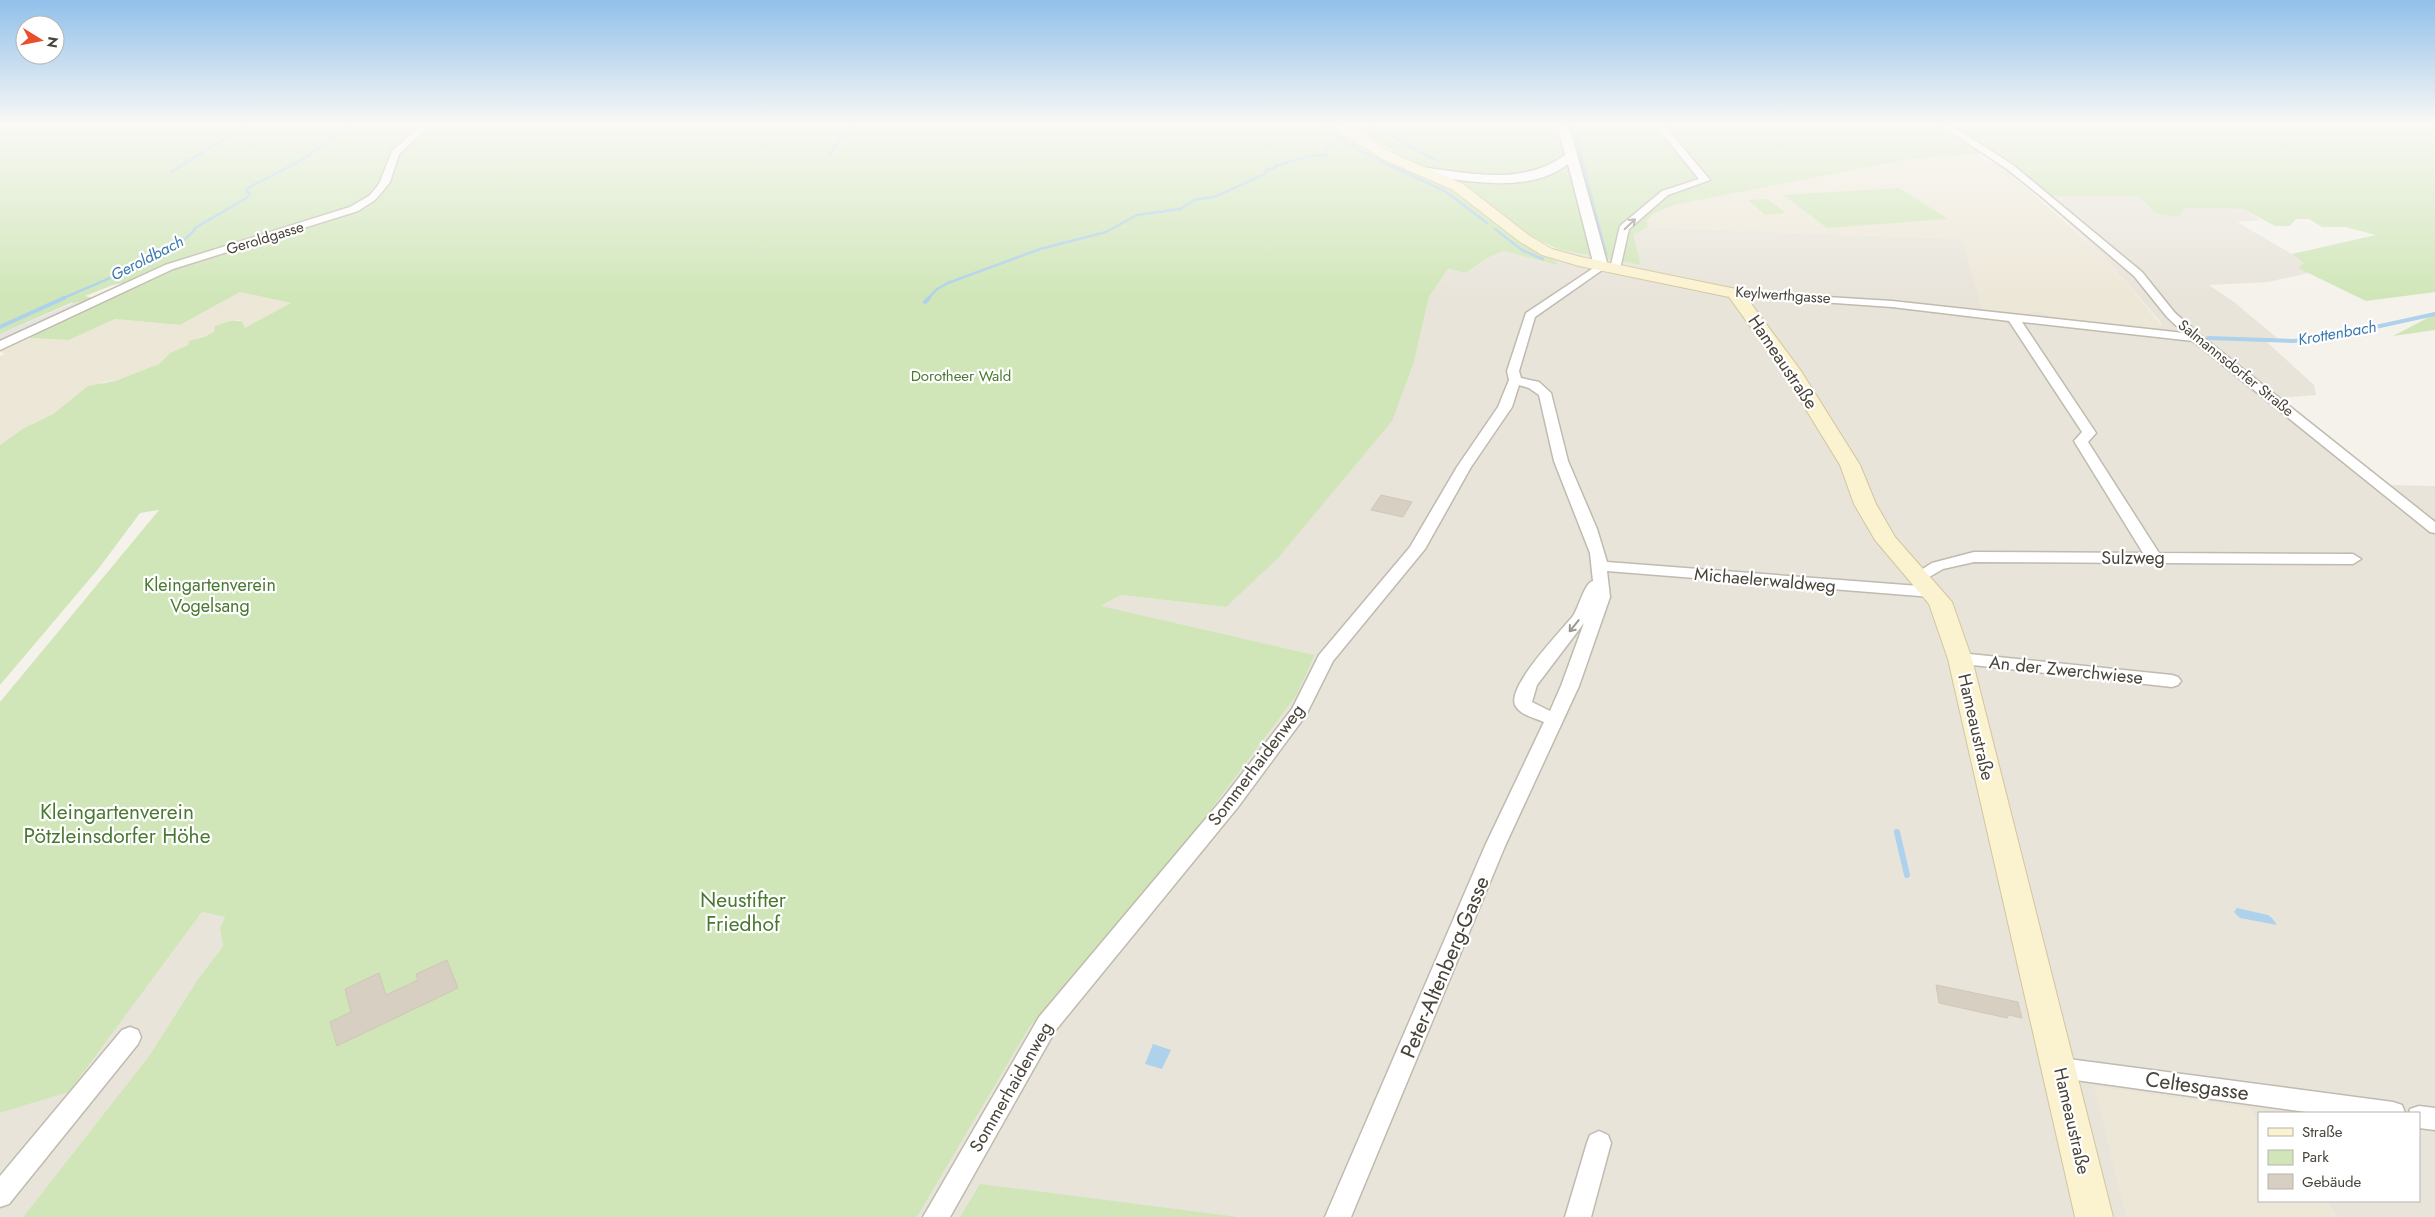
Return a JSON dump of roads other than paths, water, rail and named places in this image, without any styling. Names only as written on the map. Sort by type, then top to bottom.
[{"type":"main road","name":"Keylwerthgasse","points":[[1447,182],[1467,192],[1539,248],[1560,256],[1735,293]]},
{"type":"main road","name":"Hameaustraße","points":[[1735,293],[1792,371],[1853,472],[1865,504],[1879,530],[1899,558],[1943,607],[1960,659],[2008,861],[2061,1068],[2094,1217]]},
{"type":"street","name":"Geroldgasse","points":[[0,346],[169,267],[354,209],[372,198],[385,182]]},
{"type":"street","points":[[1580,182],[1608,267]]},
{"type":"street","points":[[1608,267],[1624,228],[1665,194],[1700,182]]},
{"type":"street","name":"Salmannsdorfer Straße","points":[[2028,182],[2138,274],[2171,315],[2196,338],[2435,529]]},
{"type":"street","name":"Sommerhaidenweg","points":[[936,1217],[1047,1024],[1231,802],[1300,710],[1325,659],[1417,548],[1464,467],[1505,407],[1515,380],[1513,371],[1530,315],[1608,267]]},
{"type":"street","name":"Keylwerthgasse","points":[[1735,293],[1882,303],[2196,338]]},
{"type":"street","points":[[2013,318],[2089,433],[2081,441],[2154,558]]},
{"type":"street","name":"Peter-Altenberg-Gasse","points":[[1338,1217],[1496,846],[1583,655],[1602,597],[1598,553],[1590,529],[1561,461],[1544,393],[1534,385],[1515,380]]},
{"type":"street","name":"Sulzweg","points":[[1925,585],[1927,570],[1942,563],[1974,557],[2354,559]]},
{"type":"street","name":"Peter-Altenberg-Gasse","points":[[1554,719],[1527,707],[1522,702],[1523,695],[1544,662],[1585,611],[1599,566]]},
{"type":"street","name":"Michaelerwaldweg","points":[[1599,566],[1925,585]]},
{"type":"street","name":"An der Zwerchwiese","points":[[1960,659],[2172,680]]},
{"type":"street","points":[[0,1195],[130,1037]]},
{"type":"street","name":"Celtesgasse","points":[[2061,1068],[2386,1112]]},
{"type":"street","points":[[2420,1117],[2435,1119]]},
{"type":"street","points":[[1578,1217],[1599,1143]]},
{"type":"water","points":[[2237,908],[2268,915],[2277,925],[2240,918],[2234,912]]},
{"type":"water","points":[[1153,1044],[1171,1050],[1162,1069],[1145,1064]]},
{"type":"waterway","name":"Geroldbach","points":[[62,299],[175,246],[189,236],[195,228],[245,199],[250,194],[246,191],[248,188],[260,182]]},
{"type":"waterway","points":[[928,299],[937,289],[948,283],[1040,249],[1106,232],[1137,215],[1180,209],[1194,200],[1214,197],[1248,182]]},
{"type":"waterway","points":[[1425,182],[1445,191],[1487,223]]},
{"type":"waterway","points":[[1588,182],[1606,254]]},
{"type":"waterway","points":[[1495,229],[1522,250],[1543,259]]},
{"type":"waterway","name":"Geroldbach","points":[[0,327],[64,298]]},
{"type":"waterway","points":[[925,302],[928,299]]},
{"type":"waterway","name":"Krottenbach","points":[[2208,338],[2292,341],[2321,339],[2435,314]]},
{"type":"waterway","points":[[1897,832],[1907,875]]},
{"type":"park label","name":"Dorotheer Wald","points":[[961,376]]},
{"type":"park label","name":"Kleingartenverein Vogelsang","points":[[210,595]]},
{"type":"park label","name":"Kleingartenverein Pötzleinsdorfer Höhe","points":[[117,824]]},
{"type":"park label","name":"Neustifter Friedhof","points":[[743,912]]}]
